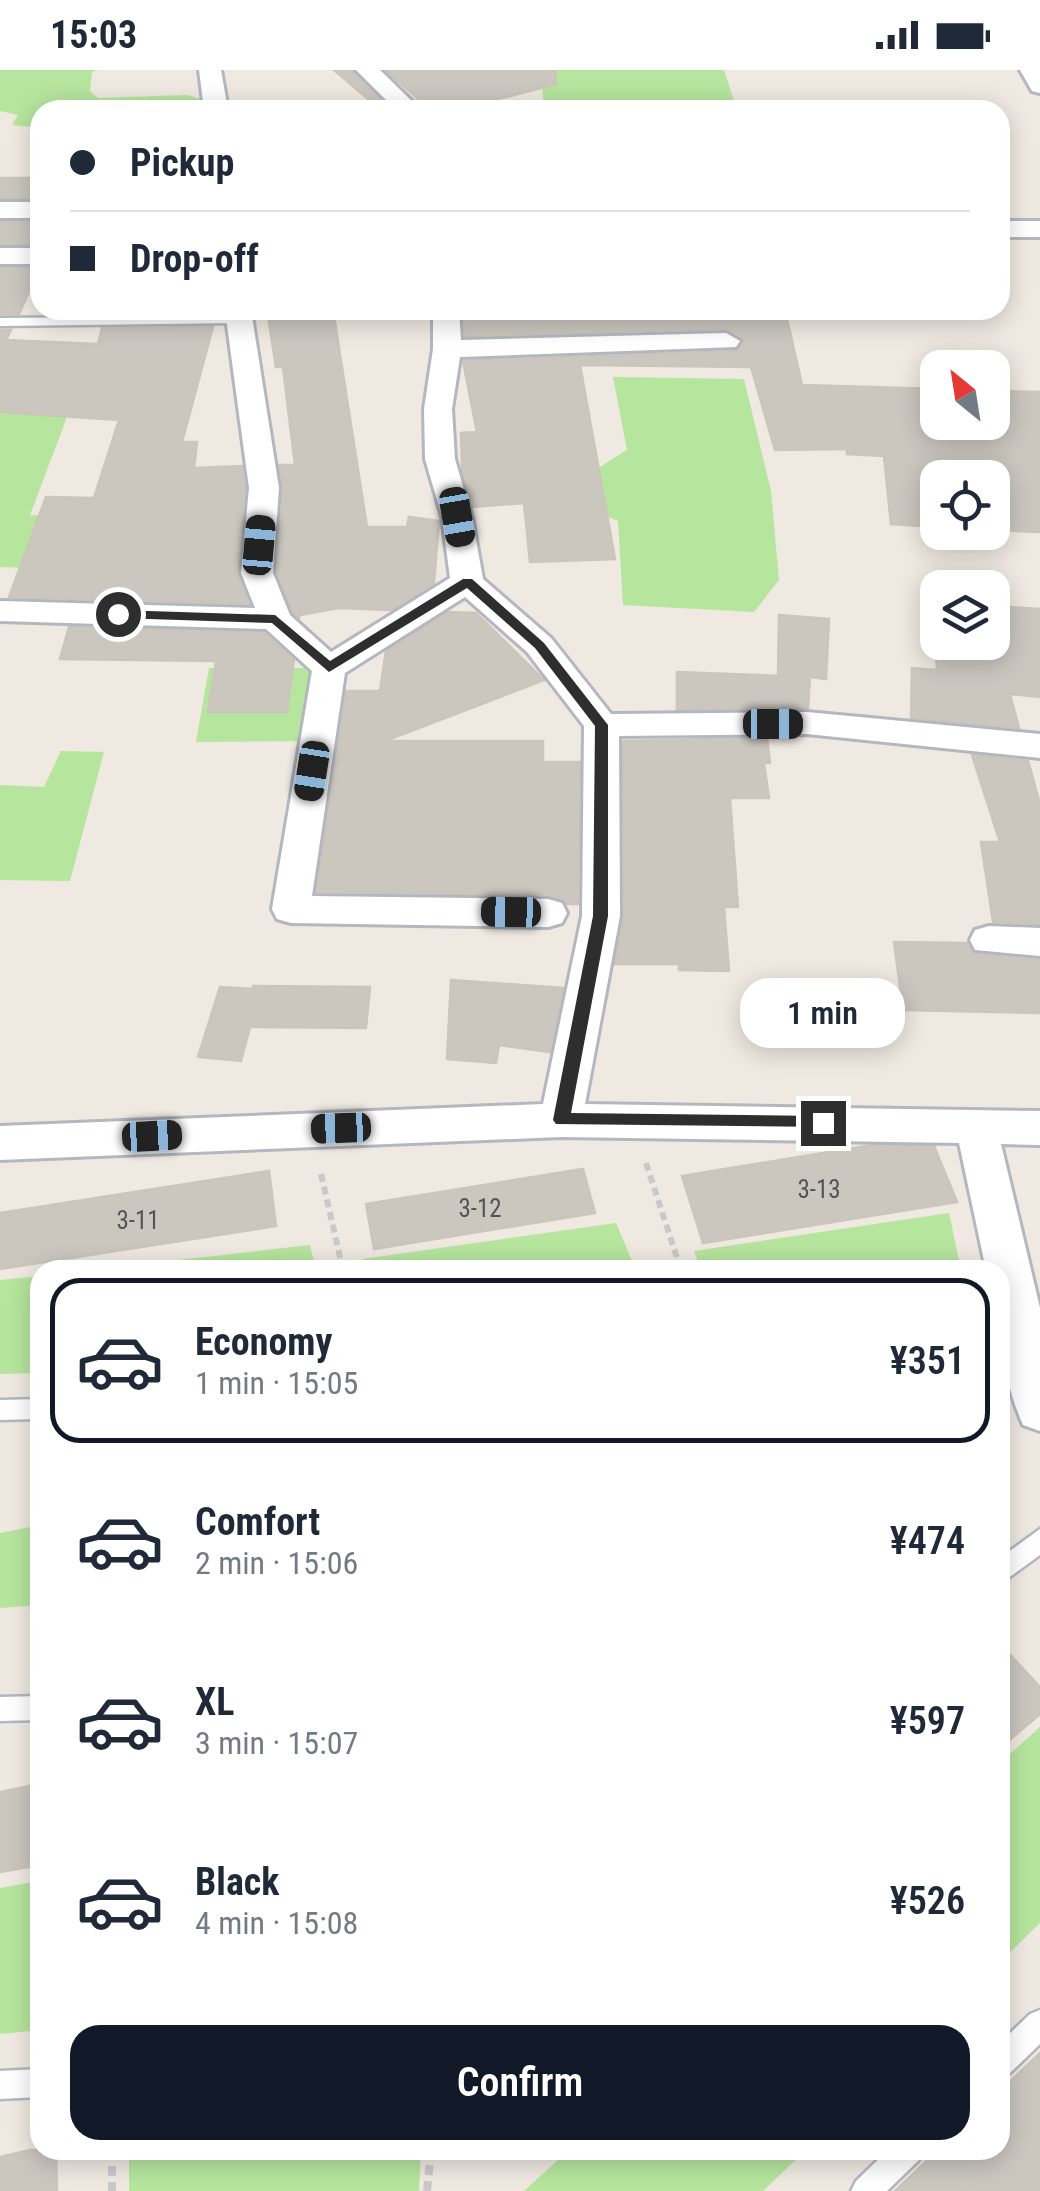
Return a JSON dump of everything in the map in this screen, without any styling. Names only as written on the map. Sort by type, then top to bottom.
[{"type":"street","points":[[210,70],[214,100]]},
{"type":"street","points":[[367,70],[398,100]]},
{"type":"street","points":[[1032,70],[1040,86]]},
{"type":"street","points":[[0,210],[30,210]]},
{"type":"street","points":[[1010,229],[1040,229]]},
{"type":"street","points":[[0,256],[30,256]]},
{"type":"street","points":[[239,320],[264,488],[257,573],[275,619],[329,668]]},
{"type":"street","points":[[446,320],[447,349],[438,408],[440,460],[457,517],[468,582],[539,646],[601,725],[600,916],[561,1120]]},
{"type":"street","points":[[661,320],[665,342]]},
{"type":"street","points":[[447,349],[726,341]]},
{"type":"street","points":[[468,582],[329,668],[291,909],[548,913]]},
{"type":"street","points":[[0,611],[275,619]]},
{"type":"street","points":[[601,725],[807,723],[1040,746]]},
{"type":"street","points":[[988,940],[1040,942]]},
{"type":"street","points":[[0,1143],[561,1120],[1040,1128]]},
{"type":"street","points":[[976,1126],[999,1260]]},
{"type":"street","points":[[1013,1343],[1040,1405]]},
{"type":"lane","points":[[0,322],[68,320]]},
{"type":"lane","points":[[0,1410],[30,1409]]},
{"type":"lane","points":[[1010,1566],[1040,1540]]},
{"type":"lane","points":[[0,1708],[30,1708]]},
{"type":"lane","points":[[1010,2053],[1040,2024]]},
{"type":"lane","points":[[0,2085],[30,2084]]},
{"type":"lane","points":[[866,2191],[899,2160]]},
{"type":"path","points":[[631,1119],[678,1260]]},
{"type":"path","points":[[304,1130],[321,1174],[340,1260]]},
{"type":"path","points":[[112,2160],[112,2191]]},
{"type":"path","points":[[427,2191],[430,2160]]},
{"type":"green space","points":[[0,70],[97,70],[92,72],[90,91],[98,98],[188,95],[203,100],[30,100],[30,127],[12,125],[18,115],[0,111]]},
{"type":"green space","points":[[540,70],[724,70],[734,100],[543,100]]},
{"type":"green space","points":[[613,377],[744,379],[771,491],[779,580],[754,612],[623,605],[618,521],[583,507],[577,481],[627,450]]},
{"type":"green space","points":[[0,413],[67,417],[30,515],[80,517],[62,569],[0,567]]},
{"type":"green space","points":[[209,668],[321,668],[306,741],[196,742]]},
{"type":"green space","points":[[61,751],[104,752],[70,881],[0,880],[0,785],[44,787]]},
{"type":"green space","points":[[949,1213],[959,1260],[697,1260],[694,1251]]},
{"type":"green space","points":[[616,1223],[632,1260],[362,1260]]},
{"type":"green space","points":[[310,1245],[314,1260],[178,1260]]},
{"type":"green space","points":[[30,1277],[30,1373],[0,1374],[0,1280]]},
{"type":"green space","points":[[30,1527],[30,1606],[0,1608],[0,1533]]},
{"type":"green space","points":[[1040,1727],[1040,1923],[1010,1952],[1010,1754]]},
{"type":"green space","points":[[30,1883],[30,2031],[0,2034],[0,1888]]},
{"type":"green space","points":[[129,2160],[421,2160],[419,2191],[129,2191]]},
{"type":"green space","points":[[558,2160],[796,2160],[763,2191],[524,2191]]},
{"type":"building","points":[[334,70],[352,70],[381,100],[369,100]]},
{"type":"building","points":[[385,70],[555,70],[556,84],[495,100],[420,100]]},
{"type":"building","points":[[0,178],[30,178],[30,198],[0,198]]},
{"type":"building","points":[[0,222],[30,222],[30,244],[0,244]]},
{"type":"building","points":[[0,268],[30,268],[30,290],[19,314],[0,314]]},
{"type":"building","points":[[269,320],[335,320],[367,527],[407,527],[409,517],[439,521],[434,583],[392,610],[338,608],[299,618],[293,613],[277,572],[283,488],[279,465],[295,465],[283,367],[276,367]]},
{"type":"building","points":[[463,320],[787,320],[802,385],[920,388],[920,440],[1010,440],[1010,391],[1040,392],[1040,532],[1010,531],[1010,460],[920,460],[920,526],[891,524],[884,456],[847,454],[847,449],[775,450],[751,367],[580,365],[615,559],[530,562],[524,503],[473,507],[462,470],[461,433],[477,432],[463,361],[736,351],[744,340],[726,329],[464,336]]},
{"type":"building","points":[[213,327],[182,442],[197,442],[194,468],[242,466],[245,488],[237,573],[249,604],[9,597],[46,497],[94,498],[119,420],[0,412],[0,330],[11,330],[6,340],[98,344],[102,328]]},
{"type":"building","points":[[1010,607],[1040,609],[1040,697],[1010,694],[1019,728],[911,718],[912,668],[937,670],[936,660],[1010,660]]},
{"type":"building","points":[[448,612],[476,613],[544,680],[385,741],[543,741],[543,762],[580,762],[578,904],[567,904],[548,895],[316,892],[346,691],[380,691],[386,651]]},
{"type":"building","points":[[779,615],[829,619],[826,679],[810,677],[808,708],[677,710],[677,672],[808,677],[778,674]]},
{"type":"building","points":[[69,627],[264,633],[294,660],[287,712],[208,712],[216,661],[60,659]]},
{"type":"building","points":[[767,738],[770,763],[764,763],[769,798],[730,798],[738,907],[724,907],[729,971],[679,970],[679,964],[615,964],[624,916],[623,741]]},
{"type":"building","points":[[972,755],[1028,761],[1040,804],[1040,924],[993,922],[981,842],[1000,842]]},
{"type":"building","points":[[894,942],[967,943],[975,954],[1040,960],[1040,1013],[903,1010]]},
{"type":"building","points":[[451,980],[563,988],[550,1052],[499,1045],[496,1063],[447,1059]]},
{"type":"building","points":[[220,987],[370,987],[366,1028],[250,1027],[241,1061],[198,1057]]},
{"type":"building","points":[[872,1145],[934,1146],[957,1202],[703,1243],[682,1176]]},
{"type":"building","points":[[583,1169],[595,1213],[374,1249],[366,1204]]},
{"type":"building","points":[[269,1171],[276,1226],[58,1260],[30,1260],[30,1264],[0,1269],[0,1213]]},
{"type":"building","points":[[1010,1655],[1040,1687],[1040,1714],[1010,1740]]},
{"type":"building","points":[[30,1786],[30,1867],[0,1872],[0,1792]]},
{"type":"building","points":[[1040,2053],[1040,2191],[895,2191],[928,2160],[1010,2160],[1010,2082]]},
{"type":"building","points":[[30,2150],[30,2160],[56,2160],[57,2191],[0,2191],[0,2157]]},
{"type":"route","points":[[118,614],[275,619],[329,668],[468,582],[539,646],[601,725],[600,916],[561,1120],[823,1123]]}]
